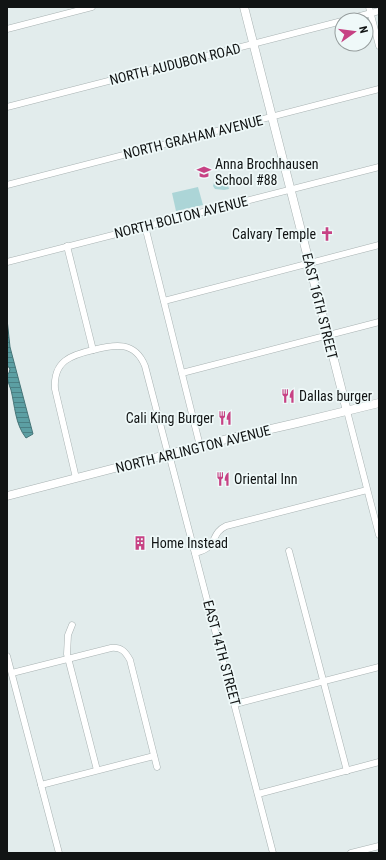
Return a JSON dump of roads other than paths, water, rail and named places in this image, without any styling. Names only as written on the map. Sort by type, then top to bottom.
[{"type":"main road","name":"EAST 16TH STREET","points":[[244,7],[347,411]]},
{"type":"main road","name":"NORTH ARLINGTON AVENUE","points":[[7,496],[200,446],[379,403]]},
{"type":"street","points":[[7,29],[92,7]]},
{"type":"street","points":[[379,11],[370,10],[379,46]]},
{"type":"street","name":"NORTH AUDUBON ROAD","points":[[7,106],[334,23]]},
{"type":"street","name":"NORTH GRAHAM AVENUE","points":[[7,185],[379,89]]},
{"type":"street","name":"NORTH BOLTON AVENUE","points":[[7,262],[379,167]]},
{"type":"street","points":[[146,226],[200,446]]},
{"type":"street","points":[[164,300],[379,245]]},
{"type":"street","points":[[67,246],[93,350]]},
{"type":"street","points":[[182,373],[379,322]]},
{"type":"street","name":"EAST 14TH STREET","points":[[76,478],[55,388],[55,379],[58,368],[66,360],[76,354],[111,345],[120,345],[131,349],[140,356],[145,366],[273,853]]},
{"type":"street","name":"EAST 16TH STREET","points":[[347,411],[379,535]]},
{"type":"street","points":[[195,553],[207,549],[213,543],[217,532],[226,526],[367,490]]},
{"type":"street","points":[[289,551],[347,770]]},
{"type":"street","points":[[72,625],[68,635],[68,658],[97,770]]},
{"type":"street","points":[[12,673],[113,647],[124,651],[130,660],[157,767]]},
{"type":"street","points":[[7,656],[59,853]]},
{"type":"street","points":[[235,704],[379,667]]},
{"type":"street","points":[[41,785],[154,756]]},
{"type":"street","points":[[258,794],[379,762]]},
{"type":"street","points":[[351,853],[379,846]]},
{"type":"place","name":"Anna Brochhausen School #88","points":[[204,172]]},
{"type":"place","name":"Calvary Temple","points":[[327,234]]},
{"type":"place","name":"Dallas burger","points":[[288,396]]},
{"type":"place","name":"Cali King Burger","points":[[225,418]]},
{"type":"place","name":"Oriental Inn","points":[[223,479]]},
{"type":"place","name":"Home Instead","points":[[140,543]]}]
